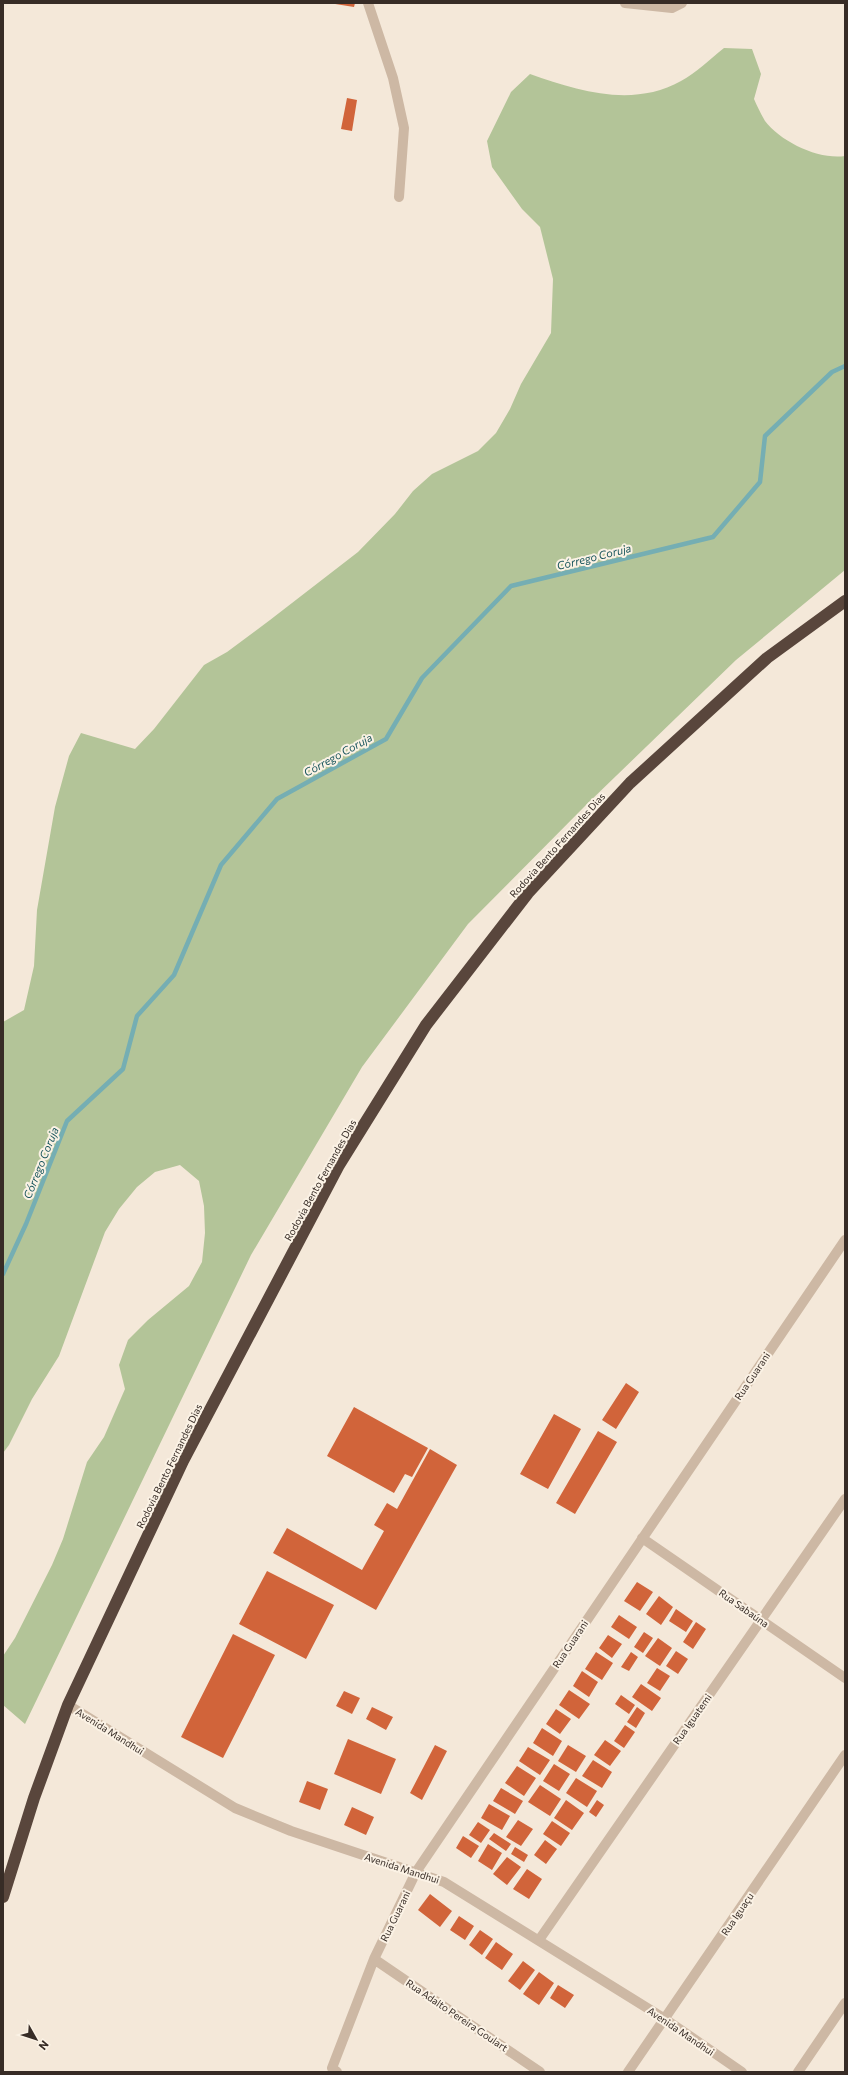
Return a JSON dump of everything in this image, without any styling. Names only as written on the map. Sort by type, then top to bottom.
[{"type":"highway","name":"Rodovia Bento Fernandes Dias","points":[[3,1897],[34,1798],[68,1705],[186,1454],[339,1165],[426,1025],[528,893],[630,783],[767,658],[845,601]]},
{"type":"street","points":[[368,3],[393,78],[404,128],[399,197]]},
{"type":"street","points":[[625,3],[672,8],[682,3]]},
{"type":"street","name":"Rua Guarani","points":[[335,2070],[374,1959],[416,1872],[845,1240]]},
{"type":"street","name":"Rua Iguatemi","points":[[539,1940],[845,1499]]},
{"type":"street","name":"Rua Sabaúna","points":[[642,1538],[845,1678]]},
{"type":"street","name":"Avenida Mandhui","points":[[68,1705],[235,1808],[292,1831],[444,1882],[665,2019],[742,2072]]},
{"type":"street","name":"Rua Iguaçu","points":[[628,2072],[845,1755]]},
{"type":"street","name":"Rua Adalto Pereira Goulart","points":[[374,1959],[540,2072]]},
{"type":"street","points":[[798,2072],[845,2003]]},
{"type":"green space","points":[[724,48],[752,49],[761,74],[754,99],[765,121],[772,129],[801,148],[835,157],[845,156],[845,570],[736,660],[586,805],[468,924],[362,1067],[251,1255],[25,1724],[3,1705],[3,1656],[15,1638],[52,1565],[63,1539],[87,1462],[104,1437],[125,1389],[119,1365],[128,1340],[148,1320],[189,1286],[202,1262],[205,1233],[204,1206],[199,1181],[180,1165],[155,1172],[137,1187],[119,1209],[105,1232],[59,1356],[32,1399],[9,1445],[3,1453],[3,1022],[24,1010],[34,966],[37,910],[55,807],[69,756],[81,733],[135,749],[154,729],[204,665],[227,652],[358,552],[395,514],[413,491],[432,474],[478,451],[496,433],[510,409],[521,384],[551,333],[553,279],[540,227],[522,209],[492,167],[487,141],[511,92],[530,74],[586,91],[625,95],[644,94],[663,89],[687,78]]},
{"type":"building","points":[[329,3],[355,3],[354,7]]},
{"type":"building","points":[[347,98],[357,100],[352,131],[341,129]]},
{"type":"building","points":[[626,1383],[639,1392],[616,1429],[602,1420]]},
{"type":"building","points":[[354,1407],[428,1448],[412,1477],[405,1474],[394,1493],[327,1456]]},
{"type":"building","points":[[554,1414],[581,1429],[548,1489],[520,1474]]},
{"type":"building","points":[[598,1431],[617,1442],[575,1514],[556,1503]]},
{"type":"building","points":[[430,1449],[457,1465],[376,1610],[273,1553],[287,1528],[362,1570],[384,1531],[374,1525],[387,1503],[397,1509]]},
{"type":"building","points":[[267,1571],[334,1605],[306,1659],[239,1624]]},
{"type":"building","points":[[637,1582],[653,1592],[640,1611],[624,1601]]},
{"type":"building","points":[[659,1596],[673,1607],[661,1625],[646,1614]]},
{"type":"building","points":[[676,1609],[693,1621],[686,1632],[669,1621]]},
{"type":"building","points":[[619,1615],[637,1627],[629,1639],[611,1627]]},
{"type":"building","points":[[696,1622],[706,1629],[693,1649],[683,1642]]},
{"type":"building","points":[[644,1632],[653,1638],[643,1653],[634,1647]]},
{"type":"building","points":[[233,1634],[275,1655],[223,1758],[181,1737]]},
{"type":"building","points":[[608,1635],[622,1644],[612,1658],[599,1648]]},
{"type":"building","points":[[658,1638],[672,1648],[660,1666],[645,1656]]},
{"type":"building","points":[[676,1651],[688,1659],[678,1674],[666,1666]]},
{"type":"building","points":[[596,1652],[613,1663],[602,1680],[585,1669]]},
{"type":"building","points":[[631,1652],[638,1657],[629,1671],[621,1667]]},
{"type":"building","points":[[657,1668],[670,1676],[660,1691],[647,1683]]},
{"type":"building","points":[[582,1671],[598,1682],[589,1697],[573,1686]]},
{"type":"building","points":[[641,1684],[661,1698],[652,1711],[632,1697]]},
{"type":"building","points":[[569,1690],[590,1704],[579,1719],[559,1705]]},
{"type":"building","points":[[344,1691],[360,1698],[352,1714],[336,1706]]},
{"type":"building","points":[[621,1695],[635,1705],[629,1714],[615,1704]]},
{"type":"building","points":[[372,1707],[393,1717],[386,1730],[366,1719]]},
{"type":"building","points":[[637,1707],[645,1713],[636,1728],[627,1722]]},
{"type":"building","points":[[556,1709],[571,1719],[560,1734],[546,1724]]},
{"type":"building","points":[[625,1725],[635,1732],[624,1748],[614,1741]]},
{"type":"building","points":[[542,1728],[562,1741],[553,1756],[533,1743]]},
{"type":"building","points":[[348,1739],[396,1759],[381,1794],[334,1774]]},
{"type":"building","points":[[605,1740],[621,1751],[610,1766],[594,1755]]},
{"type":"building","points":[[435,1745],[447,1751],[422,1800],[410,1793]]},
{"type":"building","points":[[568,1745],[586,1756],[576,1772],[558,1761]]},
{"type":"building","points":[[528,1747],[550,1760],[540,1775],[519,1761]]},
{"type":"building","points":[[593,1760],[612,1772],[602,1788],[582,1776]]},
{"type":"building","points":[[554,1764],[570,1774],[559,1791],[543,1781]]},
{"type":"building","points":[[517,1766],[536,1778],[524,1796],[505,1783]]},
{"type":"building","points":[[576,1778],[597,1791],[587,1807],[566,1793]]},
{"type":"building","points":[[307,1781],[328,1789],[320,1810],[299,1802]]},
{"type":"building","points":[[540,1785],[561,1799],[550,1816],[528,1802]]},
{"type":"building","points":[[501,1788],[523,1801],[515,1814],[493,1801]]},
{"type":"building","points":[[566,1800],[584,1813],[572,1830],[554,1818]]},
{"type":"building","points":[[597,1800],[604,1805],[596,1817],[589,1812]]},
{"type":"building","points":[[489,1804],[510,1816],[502,1830],[481,1818]]},
{"type":"building","points":[[352,1807],[374,1817],[366,1835],[344,1825]]},
{"type":"building","points":[[518,1820],[533,1829],[521,1846],[506,1837]]},
{"type":"building","points":[[552,1821],[570,1833],[561,1846],[543,1834]]},
{"type":"building","points":[[478,1822],[490,1830],[481,1843],[469,1835]]},
{"type":"building","points":[[494,1833],[511,1844],[506,1851],[489,1839]]},
{"type":"building","points":[[463,1836],[479,1846],[471,1858],[456,1848]]},
{"type":"building","points":[[545,1840],[557,1849],[546,1864],[534,1855]]},
{"type":"building","points":[[488,1844],[502,1853],[492,1870],[478,1861]]},
{"type":"building","points":[[515,1847],[528,1855],[524,1862],[511,1854]]},
{"type":"building","points":[[507,1857],[521,1867],[507,1885],[493,1874]]},
{"type":"building","points":[[527,1869],[542,1879],[529,1899],[513,1889]]},
{"type":"building","points":[[430,1894],[452,1911],[440,1927],[418,1910]]},
{"type":"building","points":[[459,1916],[474,1926],[465,1940],[450,1930]]},
{"type":"building","points":[[480,1930],[493,1939],[482,1955],[469,1945]]},
{"type":"building","points":[[496,1942],[513,1954],[502,1970],[485,1958]]},
{"type":"building","points":[[523,1961],[535,1970],[520,1990],[508,1981]]},
{"type":"building","points":[[539,1972],[554,1983],[539,2005],[523,1994]]},
{"type":"building","points":[[558,1985],[574,1995],[565,2008],[550,1998]]},
{"type":"waterway","name":"Córrego Coruja","points":[[3,1274],[26,1224],[67,1121],[123,1069],[137,1016],[174,975],[221,865],[277,799],[386,739],[422,678],[511,586],[713,537],[760,482],[765,436],[832,372],[845,366]]}]
